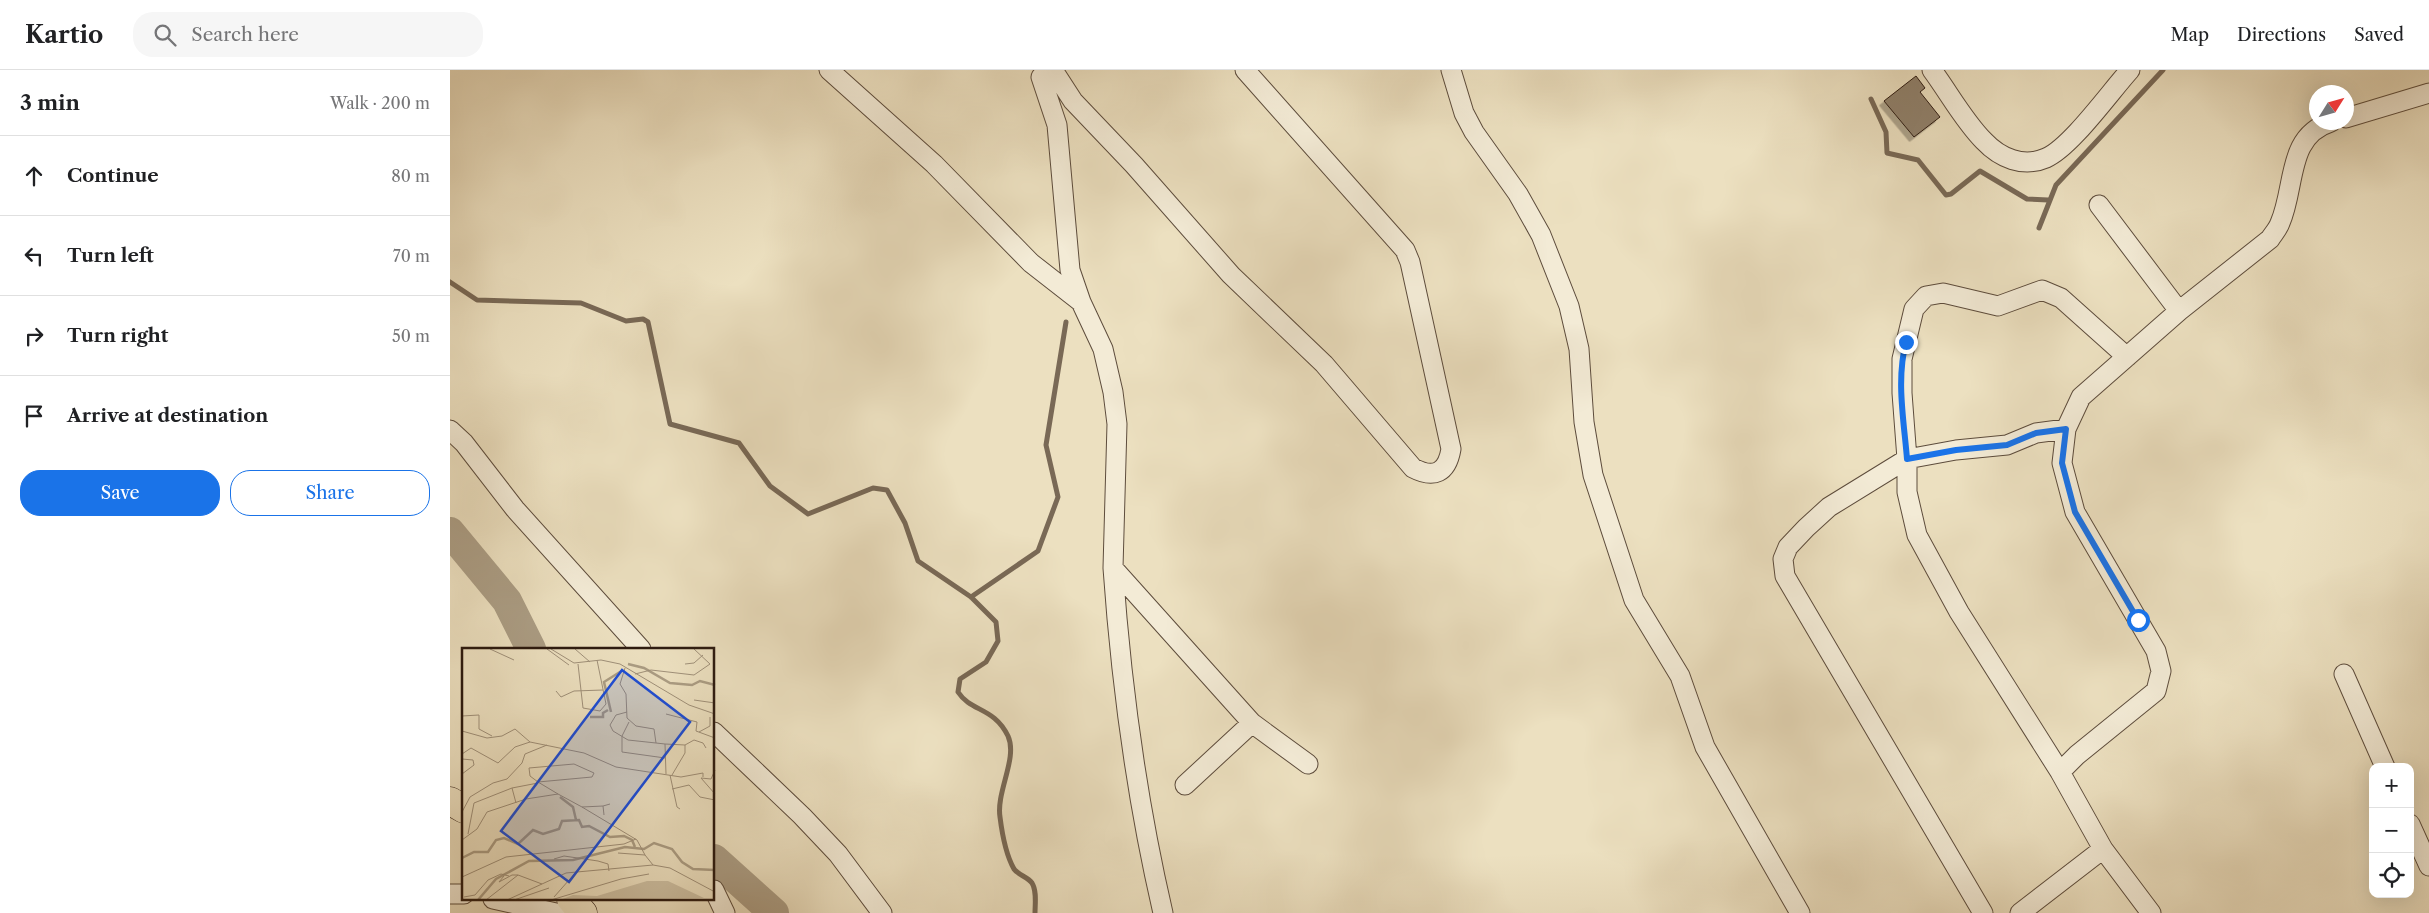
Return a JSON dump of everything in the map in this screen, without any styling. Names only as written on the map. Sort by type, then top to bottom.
[{"type":"main road","points":[[450,801],[462,809]]},
{"type":"street","points":[[829,70],[934,164],[1031,263],[1081,302]]},
{"type":"street","points":[[1046,73],[1134,165],[1231,275],[1324,364],[1413,468],[1425,474],[1434,474],[1443,468],[1450,459],[1451,449],[1410,262],[1405,250],[1245,70]]},
{"type":"street","points":[[1451,70],[1464,113],[1474,132],[1518,194],[1542,235],[1569,306],[1579,350],[1584,422],[1593,475],[1634,600],[1680,676],[1704,747],[1800,913]]},
{"type":"street","points":[[1932,70],[1983,141],[2000,156],[2022,163],[2046,158],[2067,142],[2130,70]]},
{"type":"street","points":[[1046,73],[1057,125],[1062,166],[1066,239],[1070,270],[1081,302],[1103,350],[1111,380],[1117,424],[1113,568],[1119,655],[1151,858],[1163,913]]},
{"type":"street","points":[[2354,116],[2429,93]]},
{"type":"street","points":[[2060,772],[2077,755],[2156,691],[2161,671],[2156,651],[2075,512],[2062,463],[2066,429],[2081,397],[2179,312],[2270,240],[2280,225],[2296,156],[2307,136],[2315,130]]},
{"type":"street","points":[[2099,205],[2179,312]]},
{"type":"street","points":[[2127,357],[2061,298],[2042,290],[1998,306],[1943,293],[1926,296],[1914,310],[1902,359],[1902,393],[1907,459],[1907,492],[1917,535],[1960,612],[2060,772],[2103,849],[2152,913]]},
{"type":"street","points":[[1983,913],[1785,576],[1783,559],[1788,547],[1829,507],[1907,459],[1956,450],[2007,445],[2036,433],[2066,429]]},
{"type":"street","points":[[450,430],[464,443],[528,524],[640,648]]},
{"type":"street","points":[[1113,568],[1252,723],[1308,764]]},
{"type":"street","points":[[2344,674],[2383,763]]},
{"type":"street","points":[[1184,785],[1252,723]]},
{"type":"street","points":[[715,733],[802,816],[838,854],[882,913]]},
{"type":"street","points":[[2414,833],[2429,866]]},
{"type":"street","points":[[2020,913],[2103,849]]},
{"type":"street","points":[[715,892],[725,913]]},
{"type":"street","points":[[500,900],[570,910]]},
{"type":"building","points":[[1916,76],[1925,88],[1920,92],[1940,117],[1914,137],[1884,101]]},
{"type":"waterway","points":[[2039,228],[2056,185],[2163,70]]},
{"type":"waterway","points":[[1871,99],[1886,132],[1887,153],[1918,160],[1946,195],[1951,194],[1980,171],[2027,199],[2048,200]]},
{"type":"waterway","points":[[450,282],[477,300],[581,303],[626,321],[643,319],[648,322],[670,424],[739,443],[770,486],[808,514],[873,488],[887,490],[905,523],[918,561],[971,597],[996,622],[998,641],[986,662],[960,679],[958,692],[969,703],[996,720],[1008,736],[1010,745],[1009,765],[1000,807],[1003,837],[1014,869],[1034,886],[1035,913]]},
{"type":"waterway","points":[[971,597],[1038,551],[1058,497],[1046,445],[1066,322]]},
{"type":"waterway","points":[[450,532],[507,601],[530,648]]},
{"type":"waterway","points":[[715,860],[774,913]]},
{"type":"route","points":[[1906,342],[1902,359],[1902,393],[1907,459],[1956,450],[2007,445],[2036,433],[2066,429],[2062,463],[2075,512],[2138,620]]}]
